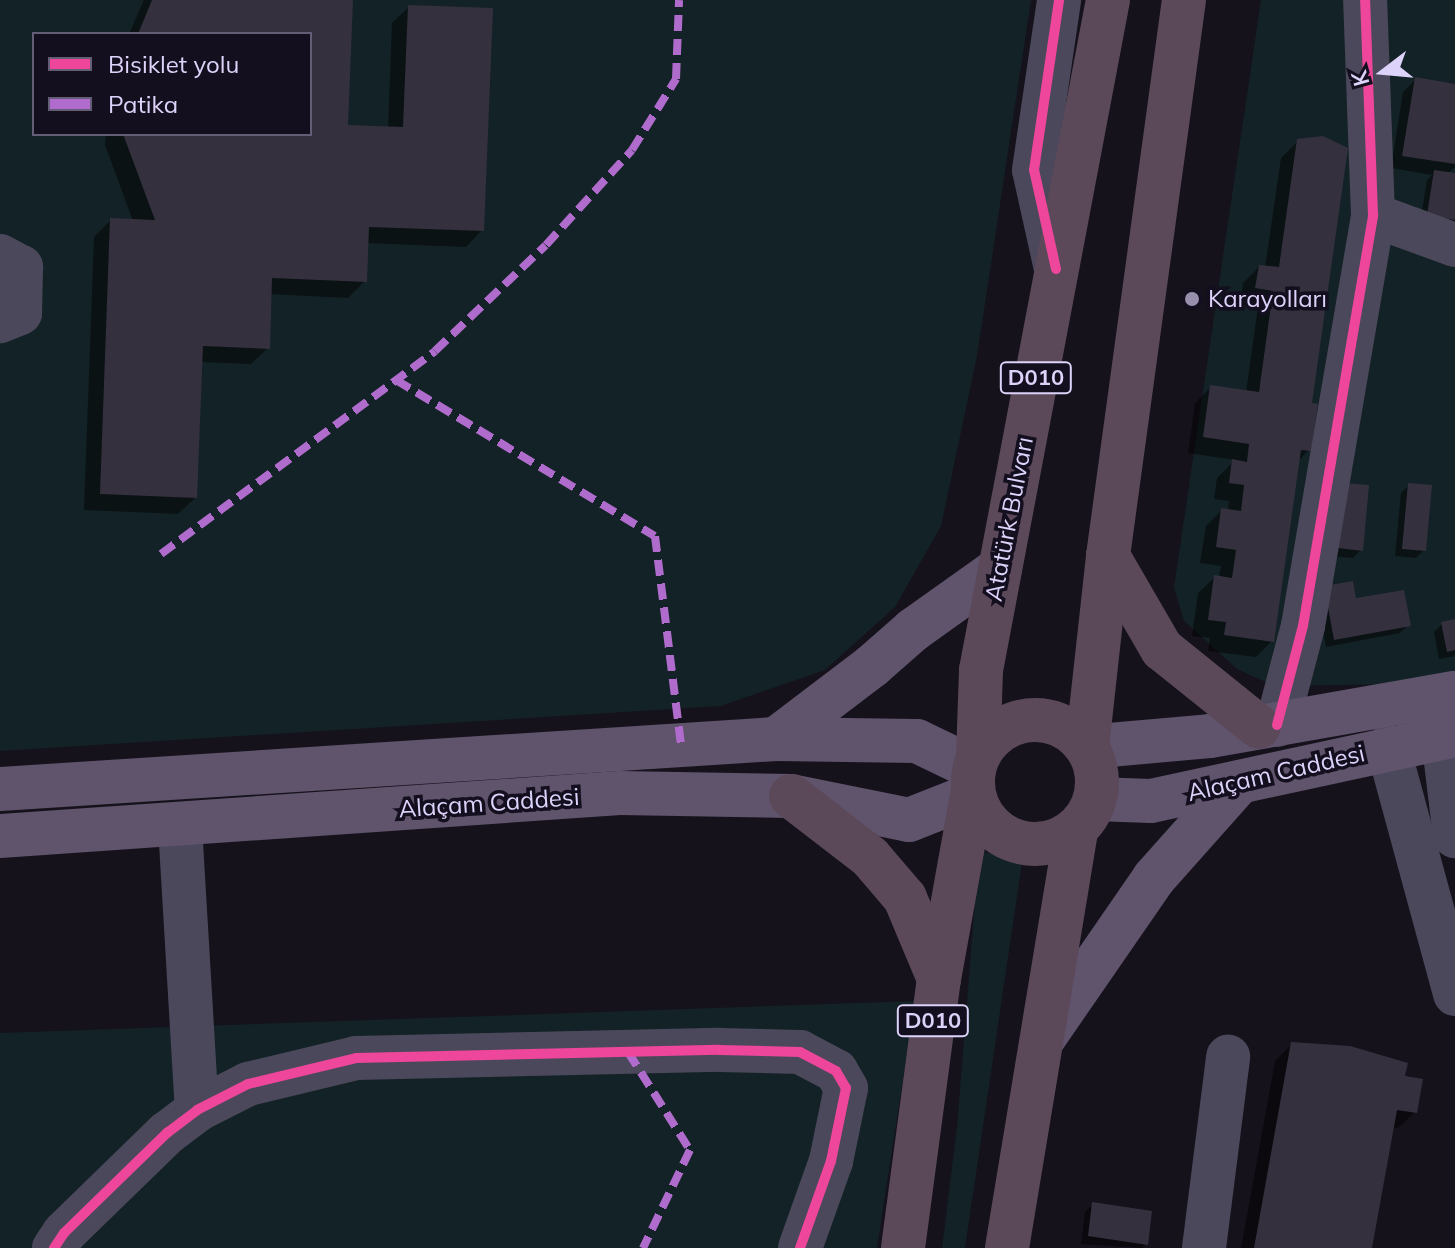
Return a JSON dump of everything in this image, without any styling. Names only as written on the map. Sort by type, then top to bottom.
[{"type":"highway","name":"Atatürk Bulvarı","points":[[903,1248],[939,979],[974,773],[981,670],[1108,0]]},
{"type":"highway","points":[[1087,747],[1108,556],[1184,0]]},
{"type":"highway","points":[[1108,556],[1162,649],[1268,726]]},
{"type":"highway","points":[[1007,1248],[1043,1039],[1086,815],[1097,773],[1087,747],[1074,733],[1057,724],[1039,720],[1020,721],[988,741],[974,773],[991,827],[1024,844],[1051,842],[1086,815]]},
{"type":"highway","points":[[791,796],[870,857],[905,898],[939,979]]},
{"type":"main road","points":[[776,739],[872,666],[913,630],[1000,568]]},
{"type":"main road","name":"Alaçam Caddesi","points":[[1087,747],[1210,736],[1455,693]]},
{"type":"main road","name":"Alaçam Caddesi","points":[[1086,815],[1237,785],[1388,747],[1449,736]]},
{"type":"main road","name":"Alaçam Caddesi","points":[[0,789],[776,739],[917,741],[974,773],[909,820],[791,796],[620,793],[180,826],[0,836]]},
{"type":"main road","points":[[1043,1039],[1154,878],[1237,785]]},
{"type":"street","points":[[1056,269],[1034,170],[1059,0]]},
{"type":"street","points":[[1268,726],[1303,626],[1373,215],[1365,0]]},
{"type":"street","points":[[1373,215],[1455,245]]},
{"type":"street","points":[[0,256],[21,267],[20,313],[0,321]]},
{"type":"street","points":[[1449,736],[1455,836]]},
{"type":"street","points":[[1388,747],[1455,994]]},
{"type":"street","points":[[180,826],[197,1110]]},
{"type":"street","points":[[54,1248],[64,1233],[155,1144],[197,1110],[248,1084],[356,1058],[719,1050],[800,1052],[836,1071],[846,1088],[831,1161],[800,1248]]},
{"type":"street","points":[[1204,1248],[1228,1057]]},
{"type":"shaded area","points":[[0,0],[1031,0],[977,356],[941,526],[895,607],[825,670],[721,706],[0,751]]},
{"type":"shaded area","points":[[1261,0],[1455,0],[1455,675],[1406,684],[1274,686],[1237,669],[1184,621],[1174,587]]},
{"type":"shaded area","points":[[979,852],[1023,856],[965,1248],[942,1248],[957,1127]]},
{"type":"shaded area","points":[[915,1001],[877,1248],[0,1248],[0,1033]]},
{"type":"building","points":[[152,0],[353,0],[348,125],[403,127],[408,5],[493,8],[484,231],[369,227],[367,282],[272,278],[270,349],[203,346],[197,498],[100,494],[110,218],[155,220],[124,136],[312,136],[312,32],[139,32]]},
{"type":"building","points":[[1415,77],[1455,84],[1455,164],[1402,156]]},
{"type":"building","points":[[1323,136],[1348,148],[1312,403],[1318,404],[1311,451],[1301,450],[1274,642],[1224,635],[1226,622],[1208,620],[1214,575],[1232,578],[1236,550],[1216,547],[1221,508],[1241,511],[1244,485],[1229,483],[1232,459],[1247,462],[1249,444],[1203,437],[1210,385],[1259,392],[1273,291],[1255,288],[1259,265],[1279,267],[1297,139]]},
{"type":"building","points":[[1434,170],[1455,173],[1455,220],[1427,215]]},
{"type":"building","points":[[1345,483],[1369,485],[1363,551],[1338,548]]},
{"type":"building","points":[[1408,483],[1432,485],[1426,551],[1402,549]]},
{"type":"building","points":[[1353,581],[1356,598],[1404,590],[1411,626],[1334,640],[1324,586]]},
{"type":"building","points":[[1455,619],[1455,650],[1447,652],[1441,622]]},
{"type":"building","points":[[1291,1042],[1350,1046],[1408,1063],[1405,1076],[1423,1079],[1417,1113],[1397,1110],[1372,1248],[1254,1248]]},
{"type":"building","points":[[1092,1202],[1152,1211],[1148,1245],[1088,1236]]},
{"type":"marked path","points":[[161,554],[435,351],[546,245],[632,150],[676,79],[679,0]]},
{"type":"marked path","points":[[396,380],[655,536],[681,745]]},
{"type":"marked path","points":[[628,1052],[690,1150],[643,1248]]},
{"type":"cycle path","points":[[1056,269],[1034,170],[1059,0]]},
{"type":"cycle path","points":[[1277,725],[1303,626],[1373,215],[1365,0]]},
{"type":"cycle path","points":[[54,1248],[64,1233],[167,1133],[197,1110],[248,1084],[356,1058],[719,1050],[800,1052],[836,1071],[846,1088],[831,1161],[800,1248]]},
{"type":"place","name":"Karayolları","points":[[1192,299]]}]
